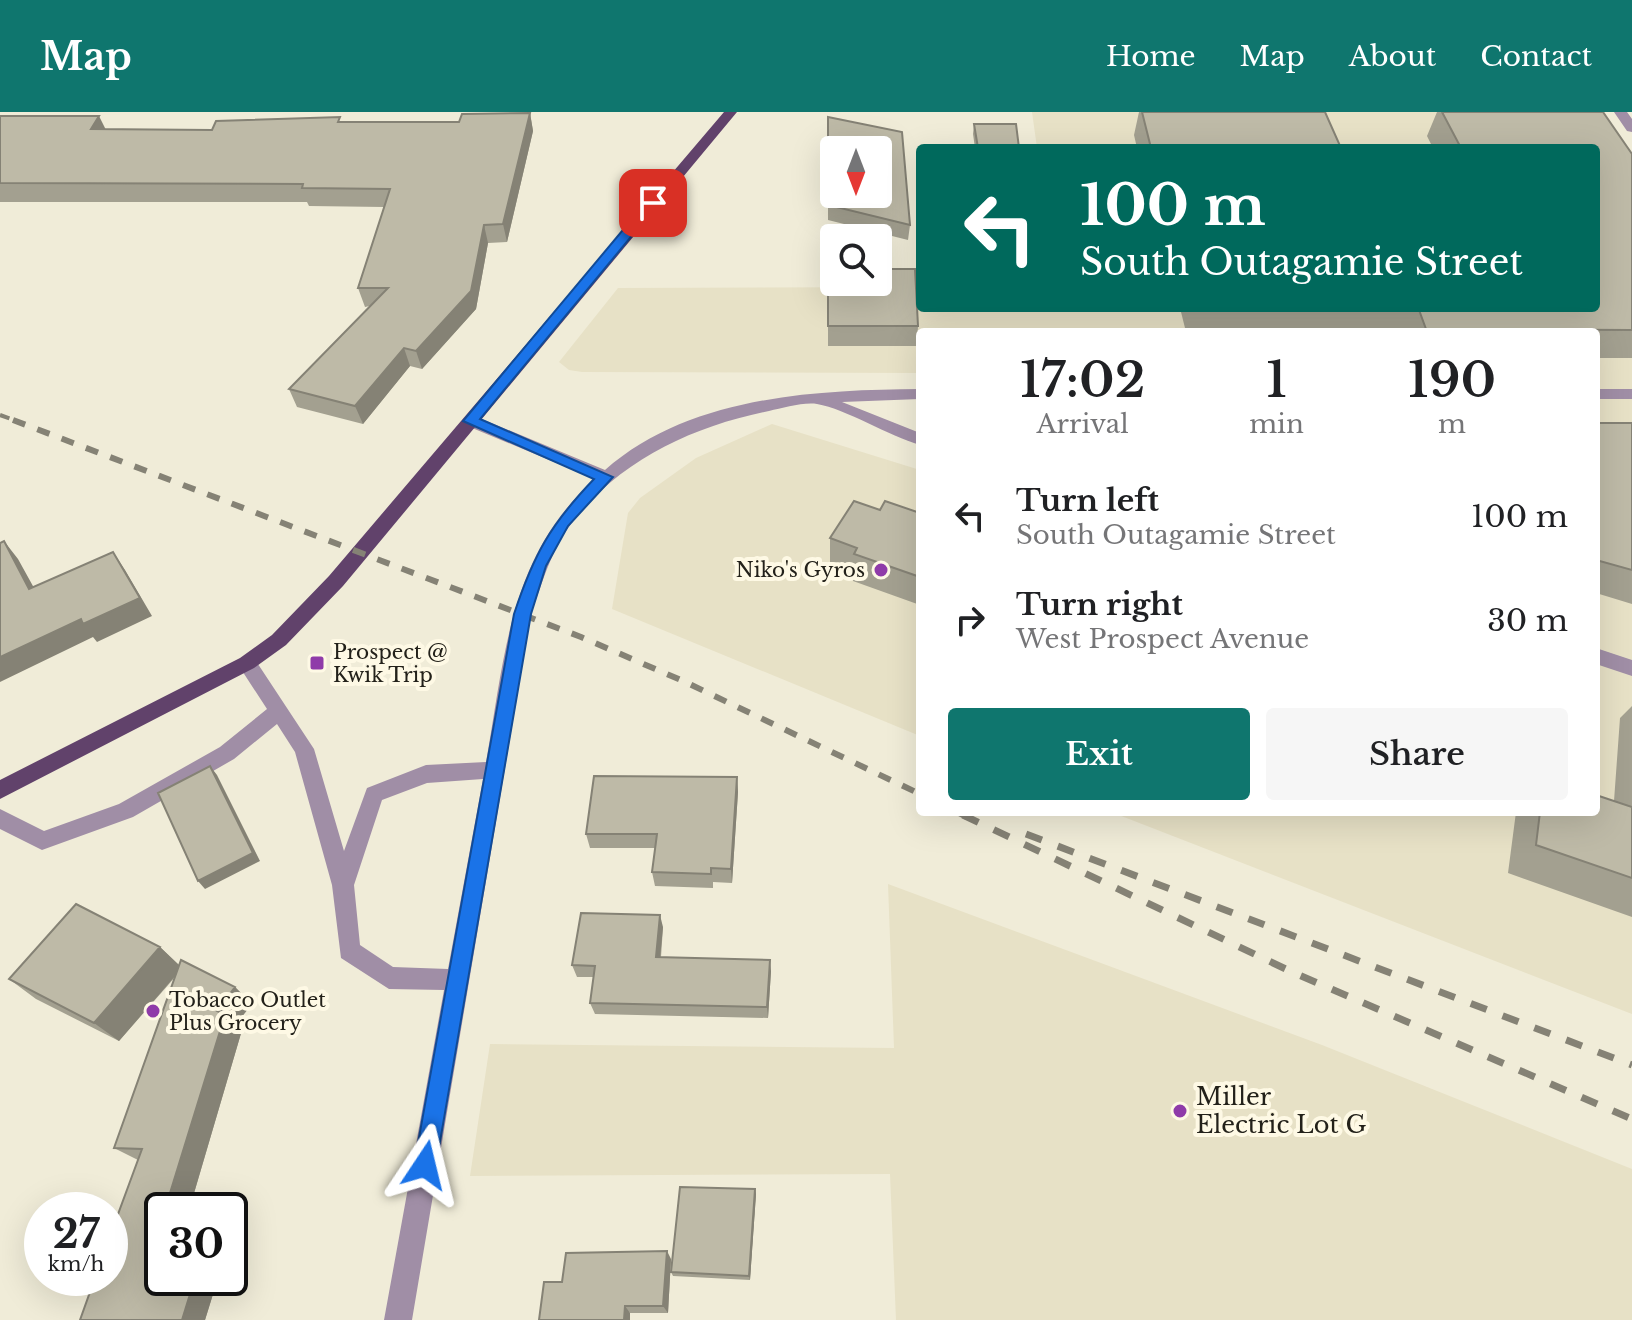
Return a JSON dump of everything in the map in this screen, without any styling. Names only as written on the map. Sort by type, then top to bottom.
[{"type":"main road","points":[[0,790],[247,663],[279,640],[311,610],[731,112]]},
{"type":"street","points":[[1620,112],[1632,128]]},
{"type":"street","points":[[398,1320],[522,614],[538,566],[562,523],[605,477],[646,447],[701,421],[815,397],[916,394]]},
{"type":"street","points":[[1600,394],[1632,394]]},
{"type":"street","points":[[815,397],[916,437]]},
{"type":"street","points":[[471,421],[605,477]]},
{"type":"street","points":[[1600,657],[1632,668]]},
{"type":"street","points":[[247,663],[304,749],[343,885],[349,951],[389,978],[460,980]]},
{"type":"street","points":[[0,818],[42,841],[126,811],[227,753],[279,711]]},
{"type":"street","points":[[343,885],[374,794],[426,774],[494,770]]},
{"type":"shaded area","points":[[1032,112],[1582,112],[1632,170],[1632,1014],[1121,816],[1600,816],[1600,328],[916,328],[916,373],[582,372],[569,370],[559,362],[618,288],[820,287],[820,296],[892,296],[892,287],[916,287],[916,312],[1600,312],[1600,144],[1036,144]]},
{"type":"shaded area","points":[[772,424],[916,469],[916,734],[612,609],[628,513],[640,498],[696,458]]},
{"type":"shaded area","name":"Miller Electric Lot G","points":[[888,884],[1322,1045],[1632,1169],[1632,1320],[896,1320],[890,1174],[470,1176],[490,1044],[894,1048]]},
{"type":"building","points":[[1142,112],[1325,112],[1339,144],[1150,144]]},
{"type":"building","points":[[1442,112],[1603,112],[1632,154],[1632,330],[1426,328],[1420,312],[1600,312],[1600,144],[1459,144]]},
{"type":"building","points":[[530,113],[503,224],[484,225],[471,291],[416,351],[404,348],[355,406],[289,389],[388,288],[358,288],[390,189],[302,188],[303,184],[0,183],[0,116],[99,116],[91,129],[212,130],[216,121],[340,117],[338,122],[459,122],[462,114]]},
{"type":"building","points":[[828,117],[902,132],[910,225],[840,208],[892,208],[892,136],[828,136]]},
{"type":"building","points":[[974,124],[1016,124],[1018,144],[977,144]]},
{"type":"building","points":[[892,269],[915,269],[918,326],[828,326],[828,296],[892,296]]},
{"type":"building","points":[[1600,423],[1632,423],[1632,570],[1600,561]]},
{"type":"building","points":[[854,501],[880,510],[885,501],[916,512],[916,576],[854,554],[857,548],[830,538]]},
{"type":"building","points":[[4,541],[29,589],[113,552],[140,598],[83,624],[81,619],[0,657],[0,543]]},
{"type":"building","points":[[210,766],[253,853],[198,881],[158,793]]},
{"type":"building","points":[[594,776],[737,777],[731,869],[711,868],[711,874],[652,872],[657,834],[586,834]]},
{"type":"building","points":[[1600,796],[1632,807],[1632,878],[1536,845],[1540,816],[1600,816]]},
{"type":"building","points":[[76,904],[160,947],[94,1023],[9,979]]},
{"type":"building","points":[[581,913],[660,915],[656,957],[770,960],[767,1007],[590,1003],[595,966],[572,965]]},
{"type":"building","points":[[181,960],[235,987],[217,1011],[225,1015],[170,1192],[144,1192],[144,1296],[189,1296],[182,1320],[80,1320],[89,1296],[128,1296],[126,1192],[142,1149],[114,1148]]},
{"type":"building","points":[[680,1187],[755,1189],[749,1276],[671,1272]]},
{"type":"building","points":[[667,1251],[663,1306],[625,1306],[624,1320],[539,1320],[544,1282],[562,1282],[566,1253]]},
{"type":"railway","points":[[0,415],[19,422]]},
{"type":"railway","points":[[13,420],[581,637],[683,681],[916,792]]},
{"type":"railway","points":[[965,816],[1292,972],[1632,1119]]},
{"type":"railway","points":[[1026,834],[1632,1065]]},
{"type":"place","name":"Niko's Gyros","points":[[881,570]]},
{"type":"place","name":"Prospect @ Kwik Trip","points":[[317,663]]},
{"type":"place","name":"Tobacco Outlet Plus Grocery","points":[[153,1011]]},
{"type":"place","name":"Miller Electric Lot G","points":[[1180,1111]]},
{"type":"route","points":[[425,1165],[522,614],[538,566],[562,523],[605,477],[471,421],[653,203]]}]
